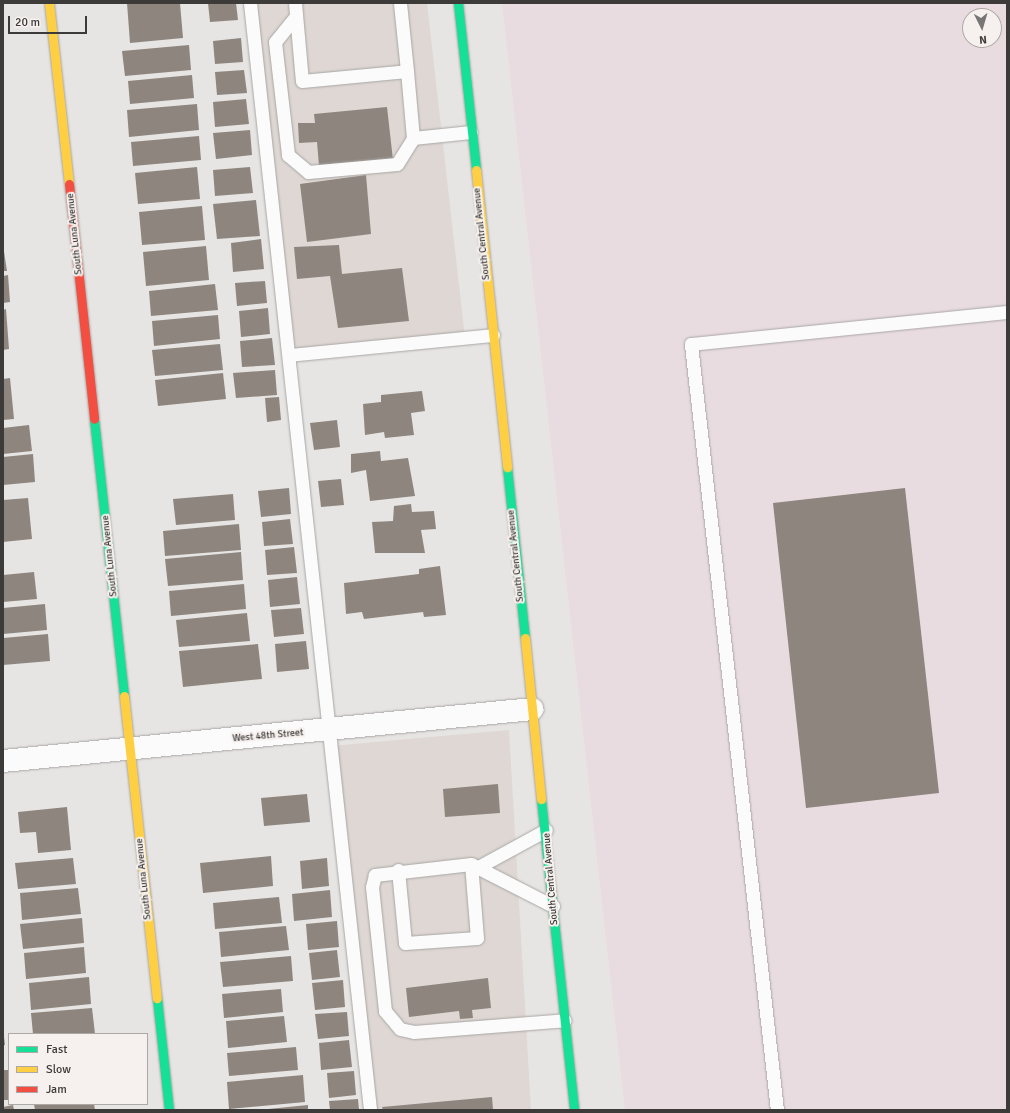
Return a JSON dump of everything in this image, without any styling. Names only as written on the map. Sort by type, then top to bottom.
[{"type":"main road","name":"South Luna Avenue","points":[[49,3],[131,748],[169,1110]]},
{"type":"main road","name":"South Central Avenue","points":[[458,3],[546,830],[574,1110]]},
{"type":"street","name":"West 48th Street","points":[[3,761],[532,709]]},
{"type":"lane","points":[[250,3],[370,1110]]},
{"type":"lane","points":[[295,10],[275,42],[288,155],[308,172],[397,164],[413,138],[400,3]]},
{"type":"lane","points":[[295,10],[302,81],[407,71]]},
{"type":"lane","points":[[413,138],[472,132]]},
{"type":"lane","points":[[778,1110],[691,344],[1007,312]]},
{"type":"lane","points":[[289,355],[493,335]]},
{"type":"lane","points":[[546,830],[476,865],[398,870],[375,874],[372,887],[385,1011],[400,1029],[414,1032],[565,1020]]},
{"type":"lane","points":[[398,870],[406,943],[477,938],[476,865]]},
{"type":"lane","points":[[476,865],[553,906]]},
{"type":"shaded area","points":[[250,3],[427,3],[465,338],[289,355]]},
{"type":"shaded area","points":[[502,3],[1007,3],[1007,1110],[625,1110]]},
{"type":"shaded area","points":[[509,730],[531,1110],[370,1110],[331,746]]},
{"type":"building","points":[[127,3],[180,3],[183,38],[130,43]]},
{"type":"building","points":[[208,3],[236,3],[238,20],[210,22]]},
{"type":"building","points":[[241,38],[243,62],[215,64],[213,41]]},
{"type":"building","points":[[189,45],[191,70],[125,76],[122,51]]},
{"type":"building","points":[[244,70],[247,93],[217,95],[215,72]]},
{"type":"building","points":[[192,75],[194,98],[130,104],[128,81]]},
{"type":"building","points":[[246,99],[249,124],[215,127],[213,102]]},
{"type":"building","points":[[197,104],[199,130],[129,137],[127,110]]},
{"type":"building","points":[[387,107],[393,160],[319,166],[317,142],[299,143],[298,123],[315,123],[314,114]]},
{"type":"building","points":[[250,130],[252,155],[216,159],[213,133]]},
{"type":"building","points":[[199,136],[201,160],[133,166],[131,142]]},
{"type":"building","points":[[197,167],[200,199],[138,204],[135,173]]},
{"type":"building","points":[[250,167],[253,193],[215,196],[213,170]]},
{"type":"building","points":[[366,175],[371,234],[307,242],[300,184]]},
{"type":"building","points":[[256,200],[260,236],[217,239],[213,204]]},
{"type":"building","points":[[202,206],[205,240],[142,245],[139,212]]},
{"type":"building","points":[[261,239],[264,269],[233,272],[231,243]]},
{"type":"building","points":[[3,245],[7,271],[3,271]]},
{"type":"building","points":[[339,245],[342,274],[402,268],[409,321],[338,328],[330,276],[297,279],[294,247]]},
{"type":"building","points":[[206,246],[209,280],[146,286],[143,252]]},
{"type":"building","points":[[8,275],[10,302],[3,303],[3,276]]},
{"type":"building","points":[[265,281],[267,303],[237,306],[235,283]]},
{"type":"building","points":[[215,284],[218,310],[151,316],[149,291]]},
{"type":"building","points":[[268,308],[270,334],[241,337],[239,311]]},
{"type":"building","points":[[6,309],[9,349],[3,350],[3,310]]},
{"type":"building","points":[[218,315],[220,339],[154,346],[152,321]]},
{"type":"building","points":[[272,338],[275,365],[242,367],[240,341]]},
{"type":"building","points":[[220,344],[223,370],[155,376],[152,350]]},
{"type":"building","points":[[275,370],[277,395],[236,398],[233,373]]},
{"type":"building","points":[[223,373],[226,399],[158,406],[155,380]]},
{"type":"building","points":[[10,378],[14,419],[3,420],[3,379]]},
{"type":"building","points":[[422,391],[425,411],[411,413],[414,435],[385,438],[384,432],[365,435],[363,404],[381,402],[381,395]]},
{"type":"building","points":[[279,397],[281,420],[267,422],[265,398]]},
{"type":"building","points":[[337,420],[340,447],[314,450],[310,423]]},
{"type":"building","points":[[29,425],[32,451],[3,454],[3,428]]},
{"type":"building","points":[[380,451],[381,461],[408,458],[415,496],[370,501],[366,470],[351,473],[351,454]]},
{"type":"building","points":[[33,454],[35,482],[3,485],[3,457]]},
{"type":"building","points":[[341,479],[344,505],[321,507],[318,481]]},
{"type":"building","points":[[289,488],[291,514],[261,517],[258,491]]},
{"type":"building","points":[[905,488],[939,793],[806,808],[773,503]]},
{"type":"building","points":[[233,494],[235,520],[176,525],[173,499]]},
{"type":"building","points":[[28,498],[32,539],[3,542],[3,500]]},
{"type":"building","points":[[411,504],[412,512],[434,511],[436,529],[421,530],[425,553],[375,553],[372,522],[393,521],[394,506]]},
{"type":"building","points":[[290,519],[293,544],[264,546],[262,522]]},
{"type":"building","points":[[239,524],[241,550],[165,556],[163,531]]},
{"type":"building","points":[[294,547],[297,573],[267,575],[265,550]]},
{"type":"building","points":[[241,552],[243,580],[168,586],[165,559]]},
{"type":"building","points":[[440,566],[446,615],[424,617],[423,612],[364,619],[362,612],[346,614],[344,583],[419,574],[419,569]]},
{"type":"building","points":[[34,572],[37,599],[3,602],[3,575]]},
{"type":"building","points":[[297,577],[300,604],[270,607],[268,580]]},
{"type":"building","points":[[244,584],[246,609],[171,616],[169,591]]},
{"type":"building","points":[[45,604],[47,630],[3,634],[3,608]]},
{"type":"building","points":[[301,608],[304,634],[274,637],[271,610]]},
{"type":"building","points":[[247,613],[250,641],[179,647],[176,620]]},
{"type":"building","points":[[48,634],[50,661],[3,665],[3,638]]},
{"type":"building","points":[[306,641],[309,669],[277,672],[275,644]]},
{"type":"building","points":[[258,644],[262,679],[183,687],[179,651]]},
{"type":"building","points":[[498,784],[500,813],[445,817],[443,789]]},
{"type":"building","points":[[307,794],[310,822],[264,826],[261,798]]},
{"type":"building","points":[[67,807],[71,850],[38,853],[36,832],[20,833],[18,812]]},
{"type":"building","points":[[271,856],[273,886],[203,893],[200,863]]},
{"type":"building","points":[[73,858],[76,884],[18,889],[15,863]]},
{"type":"building","points":[[327,858],[329,886],[302,889],[300,861]]},
{"type":"building","points":[[78,888],[81,914],[22,920],[20,893]]},
{"type":"building","points":[[330,890],[332,917],[294,921],[292,894]]},
{"type":"building","points":[[279,897],[282,923],[215,929],[213,903]]},
{"type":"building","points":[[82,918],[84,943],[23,949],[20,924]]},
{"type":"building","points":[[337,921],[339,947],[308,950],[306,924]]},
{"type":"building","points":[[286,926],[289,950],[221,957],[219,932]]},
{"type":"building","points":[[84,947],[86,973],[26,979],[24,953]]},
{"type":"building","points":[[337,950],[340,977],[312,980],[309,953]]},
{"type":"building","points":[[291,956],[293,981],[223,987],[220,962]]},
{"type":"building","points":[[89,977],[91,1004],[31,1010],[29,983]]},
{"type":"building","points":[[488,978],[491,1008],[472,1010],[473,1018],[460,1019],[459,1011],[409,1017],[406,988]]},
{"type":"building","points":[[343,980],[345,1007],[315,1010],[312,983]]},
{"type":"building","points":[[281,989],[283,1012],[224,1018],[222,994]]},
{"type":"building","points":[[92,1008],[95,1033],[33,1033],[31,1013]]},
{"type":"building","points":[[347,1012],[349,1036],[318,1039],[315,1014]]},
{"type":"building","points":[[284,1016],[287,1042],[228,1048],[226,1021]]},
{"type":"building","points":[[3,1029],[5,1045],[3,1045]]},
{"type":"building","points":[[349,1040],[352,1067],[321,1070],[319,1043]]},
{"type":"building","points":[[296,1047],[298,1070],[229,1076],[227,1053]]},
{"type":"building","points":[[3,1070],[8,1070],[8,1100],[3,1100]]},
{"type":"building","points":[[354,1071],[356,1095],[329,1098],[327,1073]]},
{"type":"building","points":[[303,1075],[305,1102],[229,1109],[227,1082]]},
{"type":"building","points":[[492,1097],[493,1110],[383,1110],[382,1107]]},
{"type":"building","points":[[358,1099],[359,1110],[330,1110],[329,1101]]},
{"type":"building","points":[[13,1105],[14,1110],[3,1110],[3,1107]]},
{"type":"building","points":[[34,1105],[94,1105],[95,1110],[35,1110]]},
{"type":"building","points":[[308,1105],[308,1110],[268,1110],[268,1109]]},
{"type":"traffic: fast","points":[[458,3],[476,170]]},
{"type":"traffic: fast","points":[[94,419],[124,696]]},
{"type":"traffic: fast","points":[[507,467],[525,638]]},
{"type":"traffic: fast","points":[[541,799],[574,1110]]},
{"type":"traffic: fast","points":[[157,998],[169,1110]]},
{"type":"traffic: slow","points":[[49,3],[69,184]]},
{"type":"traffic: slow","points":[[476,170],[507,467]]},
{"type":"traffic: slow","points":[[525,638],[541,799]]},
{"type":"traffic: slow","points":[[124,696],[157,998]]},
{"type":"traffic: jam","points":[[69,184],[94,419]]}]
